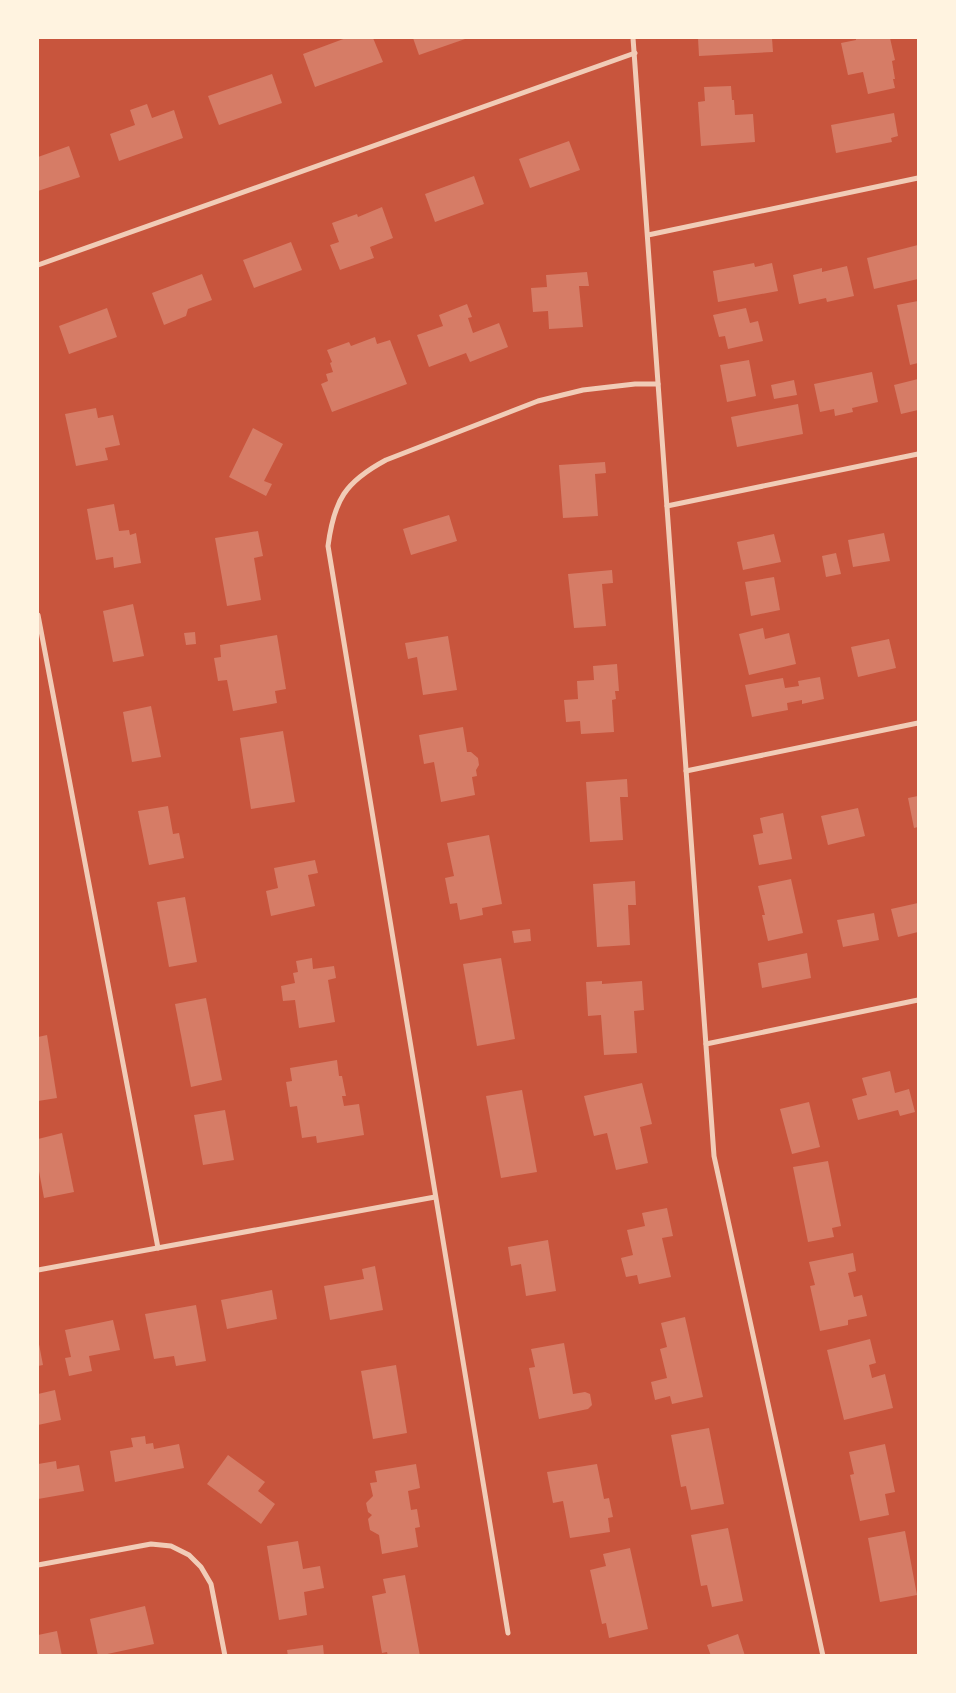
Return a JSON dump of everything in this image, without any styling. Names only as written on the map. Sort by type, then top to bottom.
[{"type":"street","points":[[633,38],[714,1156],[823,1656]]},
{"type":"street","points":[[38,265],[634,53]]},
{"type":"street","points":[[648,235],[918,178]]},
{"type":"street","points":[[508,1633],[328,546],[331,522],[339,502],[350,486],[366,471],[386,460],[538,401],[583,390],[635,384],[658,384]]},
{"type":"street","points":[[667,506],[918,454]]},
{"type":"street","points":[[38,615],[158,1248]]},
{"type":"street","points":[[686,771],[918,723]]},
{"type":"street","points":[[706,1044],[918,1000]]},
{"type":"street","points":[[38,1270],[435,1197]]},
{"type":"street","points":[[38,1565],[151,1544],[170,1546],[177,1549],[189,1555],[201,1568],[211,1584],[225,1656]]},
{"type":"building","points":[[346,38],[373,38],[383,62],[315,87],[303,54]]},
{"type":"building","points":[[413,38],[468,38],[419,55]]},
{"type":"building","points":[[698,38],[772,38],[773,52],[699,56]]},
{"type":"building","points":[[856,38],[890,38],[895,60],[892,61],[895,88],[868,94],[863,72],[848,75],[841,43],[856,40]]},
{"type":"building","points":[[272,74],[282,103],[219,125],[208,96]]},
{"type":"building","points":[[731,86],[735,115],[753,114],[755,142],[701,146],[698,102],[705,101],[704,87]]},
{"type":"building","points":[[147,104],[152,118],[174,110],[183,138],[119,161],[110,134],[135,125],[130,110]]},
{"type":"building","points":[[894,113],[898,136],[891,138],[892,142],[836,153],[831,125]]},
{"type":"building","points":[[569,141],[580,170],[530,188],[519,159]]},
{"type":"building","points":[[69,146],[80,177],[38,191],[38,157]]},
{"type":"building","points":[[474,176],[484,204],[435,222],[425,194]]},
{"type":"building","points":[[382,207],[393,238],[370,247],[374,258],[340,270],[330,245],[339,242],[332,223],[357,214],[358,217]]},
{"type":"building","points":[[291,242],[302,270],[254,288],[243,260]]},
{"type":"building","points":[[918,245],[918,279],[874,289],[867,258]]},
{"type":"building","points":[[754,263],[755,267],[772,263],[778,291],[718,302],[713,271]]},
{"type":"building","points":[[847,266],[854,296],[827,302],[826,298],[799,304],[793,275],[822,268],[822,272]]},
{"type":"building","points":[[587,272],[589,286],[579,286],[583,327],[549,329],[548,311],[533,312],[531,288],[547,287],[546,275]]},
{"type":"building","points":[[202,274],[212,300],[188,309],[186,316],[164,325],[152,293]]},
{"type":"building","points":[[918,301],[918,363],[910,365],[897,305]]},
{"type":"building","points":[[467,304],[472,317],[468,318],[473,333],[499,323],[508,347],[470,362],[466,353],[429,367],[417,335],[443,326],[439,315]]},
{"type":"building","points":[[107,308],[117,337],[69,354],[59,326]]},
{"type":"building","points":[[746,308],[750,323],[758,321],[763,341],[728,349],[725,336],[719,337],[713,315]]},
{"type":"building","points":[[375,337],[377,344],[390,340],[407,384],[332,412],[321,384],[328,381],[326,374],[333,372],[330,363],[332,362],[327,350],[349,342],[351,346]]},
{"type":"building","points":[[749,360],[756,396],[727,402],[720,365]]},
{"type":"building","points":[[872,372],[878,402],[852,408],[853,412],[835,416],[834,409],[820,412],[814,384]]},
{"type":"building","points":[[918,379],[918,410],[901,414],[894,385]]},
{"type":"building","points":[[794,380],[797,395],[774,399],[771,385]]},
{"type":"building","points":[[798,404],[803,434],[737,447],[731,417]]},
{"type":"building","points":[[96,408],[98,418],[113,415],[120,445],[105,448],[108,460],[76,466],[65,414]]},
{"type":"building","points":[[253,428],[283,444],[264,481],[272,484],[266,496],[229,477]]},
{"type":"building","points":[[605,462],[606,473],[595,474],[598,516],[563,518],[559,465]]},
{"type":"building","points":[[114,504],[119,531],[129,530],[130,535],[136,533],[141,563],[114,568],[113,557],[96,560],[87,509]]},
{"type":"building","points":[[449,515],[457,541],[411,555],[403,529]]},
{"type":"building","points":[[258,531],[263,556],[254,558],[261,600],[227,606],[215,538]]},
{"type":"building","points":[[884,533],[890,561],[853,567],[848,540]]},
{"type":"building","points":[[774,534],[781,562],[743,570],[737,542]]},
{"type":"building","points":[[836,553],[841,574],[826,577],[822,556]]},
{"type":"building","points":[[612,570],[613,583],[602,584],[606,626],[574,628],[568,574]]},
{"type":"building","points":[[774,577],[780,610],[751,616],[745,582]]},
{"type":"building","points":[[133,604],[144,656],[113,662],[103,611]]},
{"type":"building","points":[[763,628],[765,639],[789,633],[796,664],[749,675],[739,634]]},
{"type":"building","points":[[195,632],[196,644],[186,645],[184,633]]},
{"type":"building","points":[[277,635],[286,689],[275,691],[277,703],[233,711],[227,680],[218,681],[214,658],[221,657],[220,645]]},
{"type":"building","points":[[448,636],[457,690],[423,695],[417,657],[408,659],[405,643]]},
{"type":"building","points":[[889,639],[896,668],[858,677],[851,647]]},
{"type":"building","points":[[617,664],[619,691],[615,691],[616,699],[612,700],[614,732],[581,734],[580,721],[566,722],[564,700],[578,699],[577,681],[594,680],[593,666]]},
{"type":"building","points":[[820,677],[824,699],[802,704],[802,700],[787,703],[788,710],[752,717],[745,685],[783,678],[785,688],[799,686],[798,681]]},
{"type":"building","points":[[151,706],[161,757],[132,762],[123,712]]},
{"type":"building","points":[[463,727],[467,752],[471,752],[478,758],[477,776],[472,777],[475,795],[441,802],[434,762],[424,764],[419,735]]},
{"type":"building","points":[[283,731],[295,802],[251,809],[240,738]]},
{"type":"building","points":[[627,779],[628,797],[620,797],[623,840],[590,842],[586,782]]},
{"type":"building","points":[[918,796],[918,827],[914,828],[908,798]]},
{"type":"building","points":[[168,806],[173,834],[179,833],[184,858],[149,865],[138,811]]},
{"type":"building","points":[[858,808],[865,836],[828,845],[821,816]]},
{"type":"building","points":[[783,813],[792,859],[759,865],[753,835],[763,833],[760,818]]},
{"type":"building","points":[[489,835],[502,904],[482,908],[483,915],[460,920],[457,903],[450,904],[445,878],[454,876],[447,843]]},
{"type":"building","points":[[315,860],[318,873],[308,875],[315,906],[271,916],[266,891],[278,888],[274,868]]},
{"type":"building","points":[[791,879],[803,933],[768,941],[762,915],[765,915],[758,886]]},
{"type":"building","points":[[635,881],[636,905],[628,905],[630,945],[597,947],[593,884]]},
{"type":"building","points":[[185,897],[197,962],[169,967],[157,902]]},
{"type":"building","points":[[918,903],[918,932],[898,937],[891,909]]},
{"type":"building","points":[[874,913],[879,940],[843,947],[837,920]]},
{"type":"building","points":[[530,929],[531,941],[514,943],[512,931]]},
{"type":"building","points":[[807,953],[811,978],[762,988],[758,963]]},
{"type":"building","points":[[312,958],[313,969],[334,966],[336,978],[328,980],[335,1022],[299,1028],[295,1000],[283,1001],[281,986],[295,983],[293,973],[298,972],[296,961]]},
{"type":"building","points":[[501,958],[515,1039],[477,1046],[463,964]]},
{"type":"building","points":[[602,981],[602,984],[642,981],[644,1010],[634,1011],[637,1053],[604,1055],[601,1015],[588,1016],[586,982]]},
{"type":"building","points":[[206,998],[222,1080],[191,1087],[175,1004]]},
{"type":"building","points":[[47,1035],[57,1098],[38,1101],[38,1037]]},
{"type":"building","points":[[337,1060],[339,1076],[342,1076],[346,1096],[342,1096],[344,1106],[359,1104],[364,1135],[317,1143],[316,1136],[302,1138],[297,1106],[290,1107],[286,1082],[292,1081],[290,1068]]},
{"type":"building","points":[[890,1071],[895,1093],[909,1089],[915,1112],[900,1116],[898,1110],[858,1120],[852,1099],[867,1095],[862,1078]]},
{"type":"building","points":[[642,1083],[652,1124],[640,1127],[648,1163],[616,1170],[607,1133],[594,1136],[584,1096]]},
{"type":"building","points":[[522,1090],[537,1172],[501,1178],[486,1096]]},
{"type":"building","points":[[809,1102],[820,1147],[792,1154],[780,1109]]},
{"type":"building","points":[[225,1110],[234,1160],[203,1165],[194,1115]]},
{"type":"building","points":[[62,1133],[74,1192],[44,1198],[38,1166],[38,1139]]},
{"type":"building","points":[[828,1161],[841,1226],[832,1228],[834,1237],[808,1242],[793,1167]]},
{"type":"building","points":[[667,1208],[673,1236],[662,1238],[671,1277],[639,1284],[637,1275],[626,1277],[621,1258],[633,1255],[627,1230],[645,1226],[642,1213]]},
{"type":"building","points":[[548,1240],[556,1291],[526,1296],[521,1264],[511,1266],[508,1247]]},
{"type":"building","points":[[853,1253],[856,1271],[848,1273],[854,1297],[862,1295],[867,1316],[848,1320],[848,1325],[820,1331],[810,1286],[815,1285],[809,1262]]},
{"type":"building","points":[[375,1266],[383,1310],[330,1320],[324,1286],[364,1279],[362,1269]]},
{"type":"building","points":[[272,1290],[277,1319],[227,1329],[221,1300]]},
{"type":"building","points":[[196,1305],[206,1361],[176,1366],[174,1356],[154,1359],[145,1314]]},
{"type":"building","points":[[685,1317],[703,1397],[672,1404],[670,1396],[655,1400],[651,1382],[667,1378],[660,1349],[667,1347],[661,1323]]},
{"type":"building","points":[[113,1320],[120,1350],[89,1356],[92,1371],[69,1376],[65,1358],[71,1357],[65,1330]]},
{"type":"building","points":[[38,1339],[43,1365],[38,1366]]},
{"type":"building","points":[[870,1339],[876,1363],[869,1365],[872,1378],[885,1374],[893,1408],[844,1420],[827,1350]]},
{"type":"building","points":[[564,1343],[573,1394],[585,1392],[590,1394],[592,1405],[588,1409],[539,1419],[529,1368],[535,1367],[531,1349]]},
{"type":"building","points":[[396,1365],[407,1433],[373,1439],[361,1371]]},
{"type":"building","points":[[55,1390],[61,1420],[38,1425],[38,1394]]},
{"type":"building","points":[[709,1428],[724,1504],[691,1510],[686,1486],[681,1487],[671,1435]]},
{"type":"building","points":[[145,1436],[146,1444],[153,1443],[154,1449],[179,1444],[184,1468],[115,1482],[110,1451],[133,1447],[131,1438]]},
{"type":"building","points":[[885,1444],[895,1492],[885,1494],[889,1515],[860,1521],[850,1475],[854,1474],[849,1452]]},
{"type":"building","points":[[228,1455],[265,1482],[258,1491],[275,1504],[261,1524],[207,1484]]},
{"type":"building","points":[[56,1461],[57,1469],[79,1465],[84,1491],[38,1499],[38,1464]]},
{"type":"building","points":[[416,1464],[420,1488],[408,1491],[411,1510],[417,1509],[420,1527],[415,1528],[418,1547],[382,1554],[379,1535],[370,1530],[368,1519],[372,1515],[368,1512],[366,1503],[373,1496],[370,1483],[377,1482],[375,1471]]},
{"type":"building","points":[[597,1464],[604,1499],[609,1498],[613,1517],[608,1518],[610,1532],[570,1538],[563,1501],[553,1503],[547,1472]]},
{"type":"building","points":[[728,1528],[743,1601],[712,1607],[707,1585],[701,1586],[691,1535]]},
{"type":"building","points":[[905,1531],[917,1595],[880,1602],[868,1538]]},
{"type":"building","points":[[298,1541],[303,1569],[320,1566],[324,1588],[304,1592],[307,1615],[279,1620],[267,1546]]},
{"type":"building","points":[[630,1548],[648,1629],[609,1638],[606,1623],[602,1624],[590,1570],[606,1566],[603,1554]]},
{"type":"building","points":[[405,1575],[420,1656],[388,1656],[387,1652],[382,1653],[372,1596],[386,1593],[383,1579]]},
{"type":"building","points":[[145,1606],[154,1644],[98,1656],[90,1619]]},
{"type":"building","points":[[57,1631],[62,1656],[38,1656],[38,1635]]},
{"type":"building","points":[[738,1634],[745,1656],[711,1656],[707,1645]]},
{"type":"building","points":[[323,1645],[324,1656],[288,1656],[287,1650]]}]
